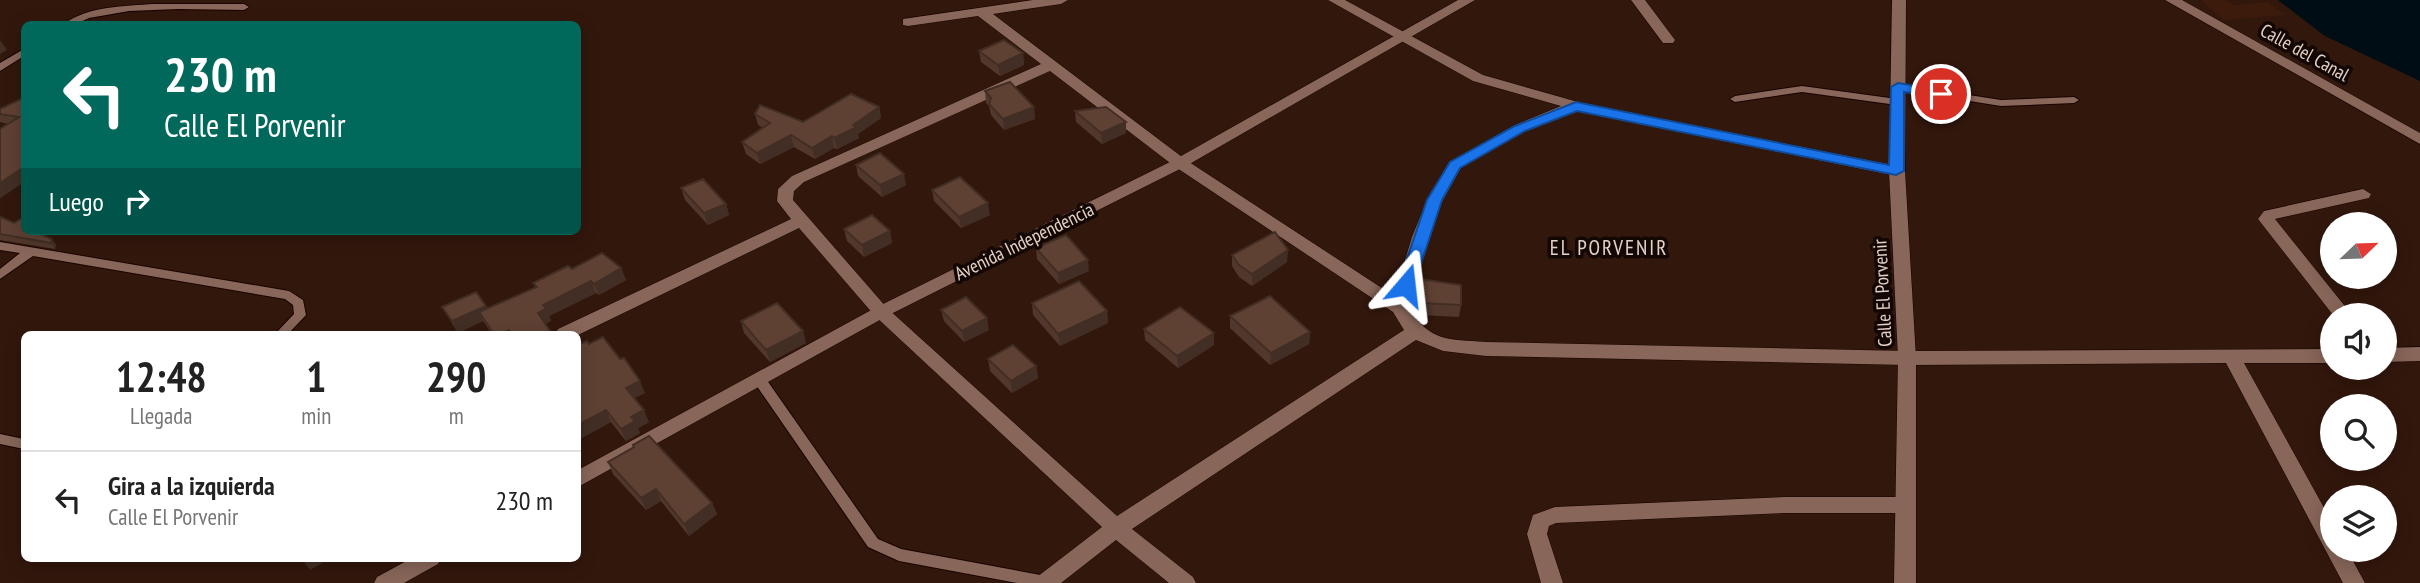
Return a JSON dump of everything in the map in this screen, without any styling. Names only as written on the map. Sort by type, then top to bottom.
[{"type":"street","points":[[908,22],[1061,0]]},
{"type":"street","points":[[1335,0],[1478,78],[1576,106],[1896,171]]},
{"type":"street","name":"Avenida Independencia","points":[[581,477],[881,312],[1180,163],[1468,0]]},
{"type":"street","points":[[1638,0],[1668,40]]},
{"type":"street","name":"Calle El Porvenir","points":[[1899,0],[1896,171],[1907,358],[1905,583]]},
{"type":"street","name":"Calle del Canal","points":[[2172,0],[2420,139]]},
{"type":"street","points":[[980,11],[1180,163],[1399,308],[1415,332],[1443,345],[1486,349],[1907,358],[2320,356]]},
{"type":"street","points":[[1052,65],[798,179],[786,189],[785,201],[881,312],[1116,528],[1185,583]]},
{"type":"street","points":[[1399,308],[1420,237],[1435,200],[1455,165],[1520,128],[1576,106]]},
{"type":"street","points":[[2333,303],[2266,219],[2270,215],[2363,194]]},
{"type":"street","points":[[570,331],[800,221]]},
{"type":"street","points":[[1046,582],[1116,528],[1415,332]]},
{"type":"street","points":[[2397,355],[2420,354]]},
{"type":"street","points":[[2232,358],[2320,520]]},
{"type":"street","points":[[1552,583],[1537,534],[1540,521],[1555,515],[1785,505],[1905,505]]},
{"type":"street","points":[[385,583],[424,562]]},
{"type":"street","points":[[2343,562],[2354,583]]},
{"type":"lane","points":[[78,21],[103,12],[129,8],[244,7]]},
{"type":"lane","points":[[0,68],[21,54]]},
{"type":"lane","points":[[1735,99],[1802,89],[2001,103],[2074,100]]},
{"type":"lane","points":[[0,246],[289,295],[299,303],[300,315],[284,331]]},
{"type":"lane","points":[[0,275],[31,251]]},
{"type":"lane","points":[[759,379],[873,543],[899,555],[1046,582]]},
{"type":"lane","points":[[0,439],[21,443]]},
{"type":"shaded area","points":[[2201,0],[2226,0],[2233,5],[2268,2],[2285,15],[2224,20]]},
{"type":"shaded area","points":[[2278,0],[2420,0],[2420,81],[2325,36]]},
{"type":"building","points":[[1004,40],[1023,53],[998,65],[979,51]]},
{"type":"building","points":[[1010,82],[1034,107],[1003,119],[989,104],[991,98],[985,91]]},
{"type":"building","points":[[851,94],[879,107],[853,125],[857,127],[834,138],[832,136],[812,148],[791,135],[757,153],[742,142],[770,123],[755,114],[760,105],[803,122]]},
{"type":"building","points":[[21,99],[21,169],[0,183],[0,129],[19,117],[0,114],[0,109]]},
{"type":"building","points":[[1106,107],[1126,122],[1101,133],[1075,111]]},
{"type":"building","points":[[880,153],[904,174],[880,185],[856,165]]},
{"type":"building","points":[[960,177],[988,203],[959,217],[932,190]]},
{"type":"building","points":[[703,179],[726,204],[704,213],[681,188]]},
{"type":"building","points":[[872,215],[890,231],[862,245],[844,229]]},
{"type":"building","points":[[0,217],[14,223],[21,219],[21,235],[42,235],[52,239],[51,243],[0,234]]},
{"type":"building","points":[[1275,232],[1288,250],[1252,274],[1239,265],[1232,255]]},
{"type":"building","points":[[1066,235],[1088,260],[1058,273],[1036,248]]},
{"type":"building","points":[[602,253],[621,268],[594,284],[591,281],[543,305],[546,309],[538,313],[550,331],[492,331],[479,312],[537,287],[533,283],[568,266],[572,269]]},
{"type":"building","points":[[1420,279],[1461,285],[1461,305],[1422,303]]},
{"type":"building","points":[[1079,281],[1107,311],[1058,334],[1032,303]]},
{"type":"building","points":[[476,292],[486,306],[452,321],[442,307]]},
{"type":"building","points":[[1270,296],[1310,332],[1271,353],[1230,316]]},
{"type":"building","points":[[966,297],[987,318],[962,331],[941,310]]},
{"type":"building","points":[[777,303],[803,331],[766,350],[741,321]]},
{"type":"building","points":[[1180,307],[1214,333],[1177,356],[1144,329]]},
{"type":"building","points":[[603,337],[620,359],[624,358],[640,381],[626,388],[644,410],[631,417],[635,421],[621,429],[606,410],[581,423],[581,344],[587,341],[589,344]]},
{"type":"building","points":[[1013,345],[1036,366],[1011,381],[988,359]]},
{"type":"building","points":[[649,436],[712,503],[684,524],[656,489],[641,498],[608,462]]},
{"type":"district","name":"EL PORVENIR","points":[[1609,247]]},
{"type":"route","points":[[1406,285],[1420,237],[1435,200],[1455,165],[1520,128],[1576,106],[1896,171],[1898,87],[1941,94]]}]
